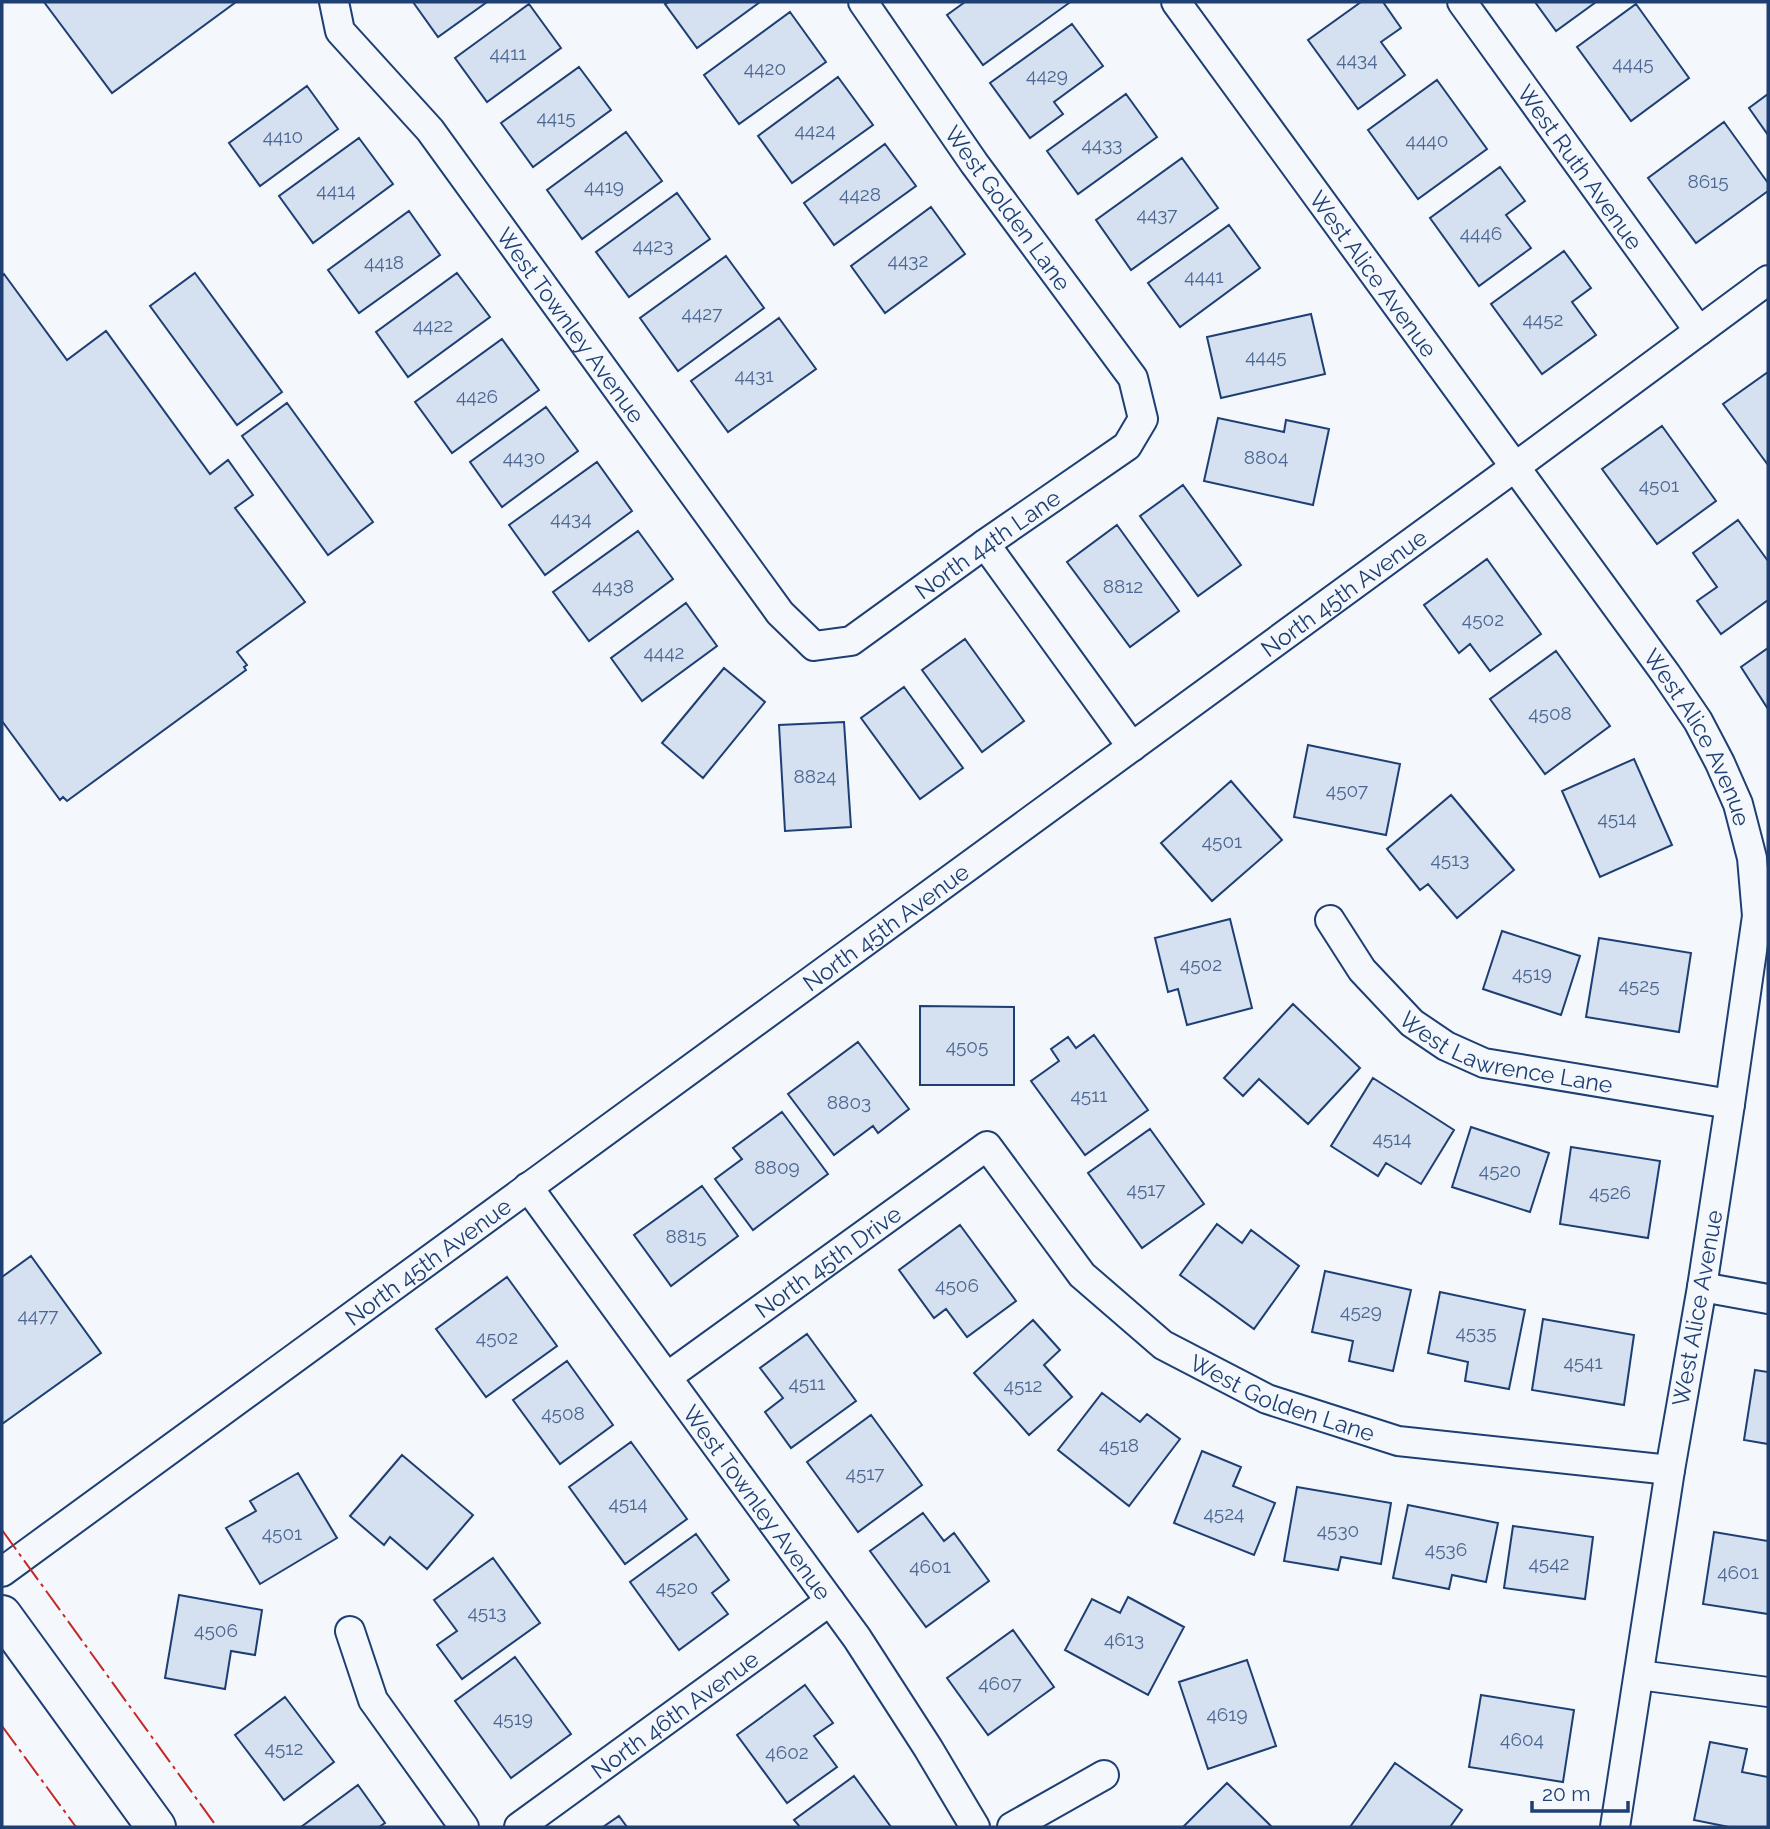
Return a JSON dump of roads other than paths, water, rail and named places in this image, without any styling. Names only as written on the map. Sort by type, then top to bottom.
[{"type":"main road","points":[[2,1615],[156,1827]]},
{"type":"street","name":"West Townley Avenue","points":[[334,2],[340,31],[430,130],[780,613],[814,646]]},
{"type":"street","name":"West Golden Lane","points":[[863,2],[974,163],[1133,378],[1143,419]]},
{"type":"street","name":"West Alice Avenue","points":[[1176,2],[1698,721],[1738,804],[1752,858],[1763,917],[1670,1470],[1615,1827]]},
{"type":"street","name":"West Ruth Avenue","points":[[1462,2],[1699,331]]},
{"type":"street","name":"North 45th Avenue","points":[[2,1572],[1768,280]]},
{"type":"street","name":"North 44th Lane","points":[[814,646],[851,642],[985,544],[1127,446],[1143,419]]},
{"type":"street","points":[[985,544],[1132,747]]},
{"type":"street","name":"West Lawrence Lane","points":[[1330,920],[1362,970],[1412,1023],[1446,1046],[1484,1063],[1730,1104]]},
{"type":"street","name":"West Golden Lane","points":[[987,1146],[1082,1275],[1163,1345],[1267,1399],[1398,1441],[1670,1470]]},
{"type":"street","name":"North 45th Drive","points":[[667,1377],[987,1146]]},
{"type":"street","name":"West Townley Avenue","points":[[528,1187],[857,1638],[929,1748],[975,1827]]},
{"type":"street","points":[[1702,1287],[1768,1299]]},
{"type":"street","name":"North 46th Avenue","points":[[519,1827],[830,1601]]},
{"type":"street","points":[[350,1631],[373,1700],[464,1827]]},
{"type":"street","points":[[1639,1675],[1768,1692]]},
{"type":"street","points":[[1012,1827],[1104,1775]]}]
